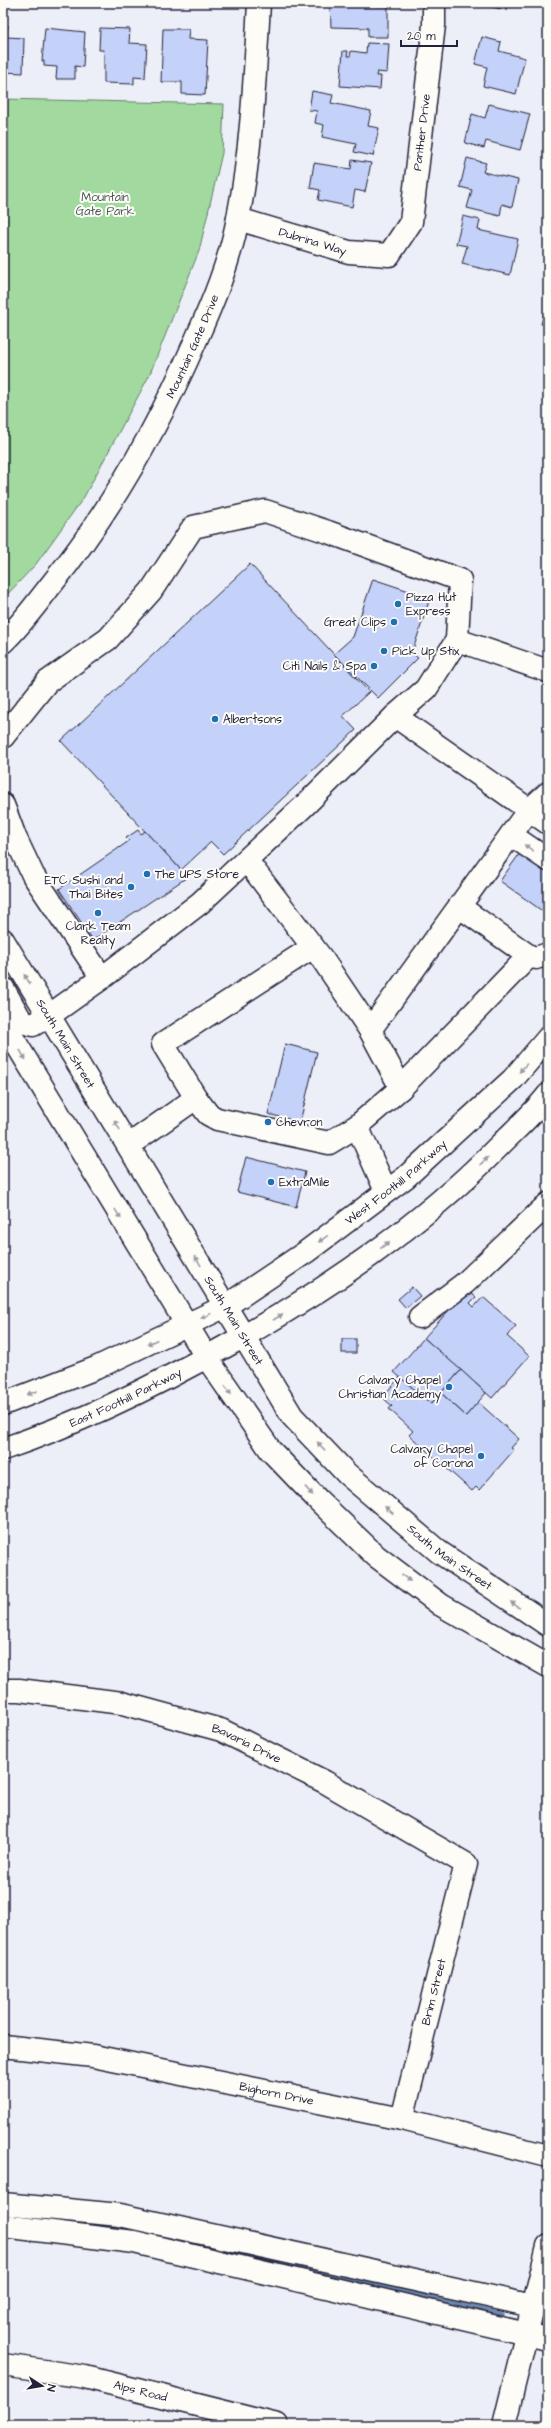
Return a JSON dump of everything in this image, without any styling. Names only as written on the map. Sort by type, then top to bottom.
[{"type":"main road","name":"Mountain Gate Drive","points":[[3,642],[15,630],[65,568],[126,480],[175,389],[218,290],[238,219],[254,97],[259,3]]},
{"type":"main road","name":"Panther Drive","points":[[389,255],[411,222],[434,24],[434,3]]},
{"type":"main road","name":"Dubrina Way","points":[[238,219],[349,252],[389,255]]},
{"type":"main road","points":[[3,737],[47,682],[108,639],[151,591],[193,527],[264,511],[328,532],[460,580],[457,640],[426,689],[395,716],[247,861],[200,903],[102,978],[33,1025],[22,1022],[3,988]]},
{"type":"main road","points":[[457,640],[548,671]]},
{"type":"main road","points":[[395,716],[528,811],[548,823]]},
{"type":"main road","points":[[370,1030],[528,811],[548,793]]},
{"type":"main road","points":[[3,805],[15,837],[34,874],[102,978]]},
{"type":"main road","points":[[511,835],[548,860]]},
{"type":"main road","points":[[247,861],[313,947],[370,1030],[401,1088]]},
{"type":"main road","points":[[313,947],[164,1044],[196,1098],[208,1114],[217,1119],[329,1143],[357,1126],[401,1088],[538,955],[460,907]]},
{"type":"main road","name":"South Main Street","points":[[3,940],[50,1014],[292,1416],[347,1474],[439,1552],[548,1625]]},
{"type":"main road","points":[[3,1022],[206,1358],[271,1451],[318,1500],[376,1556],[441,1605],[548,1666]]},
{"type":"main road","name":"West Foothill Parkway","points":[[226,1306],[306,1252],[406,1177],[513,1078],[548,1038]]},
{"type":"main road","points":[[244,1337],[273,1321],[354,1268],[434,1208],[490,1156],[548,1095]]},
{"type":"main road","points":[[129,1145],[196,1098]]},
{"type":"main road","points":[[357,1126],[386,1191]]},
{"type":"main road","points":[[420,1317],[465,1283],[548,1204]]},
{"type":"main road","points":[[3,1404],[96,1368],[226,1306]]},
{"type":"main road","name":"East Foothill Parkway","points":[[3,1449],[113,1406],[244,1337]]},
{"type":"main road","name":"Bavaria Drive","points":[[3,1690],[19,1690],[122,1703],[221,1730],[325,1782],[466,1864]]},
{"type":"main road","name":"Brim Street","points":[[402,2119],[466,1864]]},
{"type":"main road","name":"Bighorn Drive","points":[[3,2046],[93,2056],[402,2119],[548,2156]]},
{"type":"main road","points":[[3,2204],[120,2215],[533,2306]]},
{"type":"main road","points":[[3,2226],[134,2242],[442,2312],[548,2339]]},
{"type":"main road","points":[[504,2425],[548,2246]]},
{"type":"main road","name":"Alps Road","points":[[3,2365],[85,2377],[277,2425]]},
{"type":"green space","name":"Mountain Gate Park","points":[[3,99],[224,104],[222,153],[199,251],[149,376],[84,497],[36,564],[3,599]]},
{"type":"building","points":[[330,3],[376,3],[376,6],[388,6],[388,37],[368,37],[368,28],[331,27]]},
{"type":"building","points":[[473,3],[508,3],[506,10]]},
{"type":"building","points":[[3,25],[8,25],[7,37],[24,38],[23,73],[3,72]]},
{"type":"building","points":[[45,28],[85,32],[83,67],[75,66],[75,79],[56,79],[57,67],[44,66],[44,61],[42,61]]},
{"type":"building","points":[[100,28],[130,29],[129,43],[147,44],[145,78],[134,77],[134,84],[104,83],[104,55],[103,50],[99,50]]},
{"type":"building","points":[[163,29],[189,29],[188,39],[208,40],[205,95],[182,94],[182,82],[161,82]]},
{"type":"building","points":[[482,37],[501,42],[499,51],[525,58],[516,94],[483,86],[487,67],[475,64]]},
{"type":"building","points":[[367,43],[389,44],[387,73],[377,72],[376,76],[381,76],[380,89],[340,86],[343,51],[348,51],[347,56],[350,56],[351,51],[366,53]]},
{"type":"building","points":[[312,91],[333,95],[331,103],[371,111],[368,126],[379,128],[373,156],[354,152],[356,144],[322,137],[324,125],[315,123],[317,111],[309,110]]},
{"type":"building","points":[[489,104],[530,114],[520,150],[486,141],[484,148],[465,143],[472,114],[485,118]]},
{"type":"building","points":[[467,158],[486,163],[483,172],[518,180],[512,207],[502,204],[500,216],[467,208],[472,190],[460,187]]},
{"type":"building","points":[[352,160],[371,163],[365,192],[355,190],[352,207],[318,200],[320,190],[310,188],[314,163],[351,169]]},
{"type":"building","points":[[463,216],[480,220],[478,230],[518,239],[510,275],[462,264],[467,246],[456,244]]},
{"type":"building","points":[[548,300],[548,326],[541,324]]},
{"type":"building","name":"Albertsons","points":[[250,564],[369,692],[343,716],[356,730],[223,854],[211,842],[181,870],[61,741]]},
{"type":"building","points":[[373,579],[430,598],[412,653],[418,658],[378,698],[334,654],[353,637]]},
{"type":"building","points":[[138,830],[141,834],[145,831],[181,870],[186,878],[93,940],[59,889],[129,841],[126,838]]},
{"type":"building","points":[[523,849],[548,867],[548,915],[500,881]]},
{"type":"building","points":[[285,1044],[317,1052],[300,1122],[268,1114]]},
{"type":"building","name":"ExtraMile","points":[[246,1157],[305,1172],[296,1207],[237,1192]]},
{"type":"building","points":[[412,1287],[420,1296],[406,1308],[398,1299]]},
{"type":"building","points":[[465,1292],[470,1296],[472,1294],[476,1297],[470,1303],[474,1307],[483,1297],[516,1326],[507,1336],[529,1356],[492,1398],[424,1338]]},
{"type":"building","points":[[424,1338],[461,1370],[431,1404],[394,1372]]},
{"type":"building","points":[[342,1339],[356,1339],[356,1353],[342,1353]]},
{"type":"building","points":[[461,1370],[486,1393],[466,1416],[441,1393]]},
{"type":"building","points":[[400,1377],[431,1404],[441,1393],[466,1416],[478,1402],[519,1439],[511,1448],[514,1450],[479,1490],[476,1487],[472,1491],[409,1435],[413,1431],[389,1409],[392,1406],[382,1397]]},
{"type":"waterway","points":[[55,2220],[104,2227]]},
{"type":"waterway","points":[[152,2235],[502,2315]]},
{"type":"waterway","points":[[544,2325],[548,2326]]},
{"type":"place","name":"Pizza Hut Express","points":[[398,604]]},
{"type":"place","name":"Great Clips","points":[[394,622]]},
{"type":"place","name":"Pick Up Stix","points":[[384,651]]},
{"type":"place","name":"Citi Nails & Spa","points":[[374,666]]},
{"type":"place","name":"Albertsons","points":[[215,719]]},
{"type":"place","name":"The UPS Store","points":[[147,874]]},
{"type":"place","name":"ETC Sushi and Thai Bites","points":[[131,887]]},
{"type":"place","name":"Clark Team Realty","points":[[98,913]]},
{"type":"place","name":"Chevron","points":[[268,1122]]},
{"type":"place","name":"ExtraMile","points":[[271,1182]]},
{"type":"place","name":"Calvary Chapel Christian Academy","points":[[449,1387]]},
{"type":"place","name":"Calvary Chapel of Corona","points":[[481,1456]]}]
